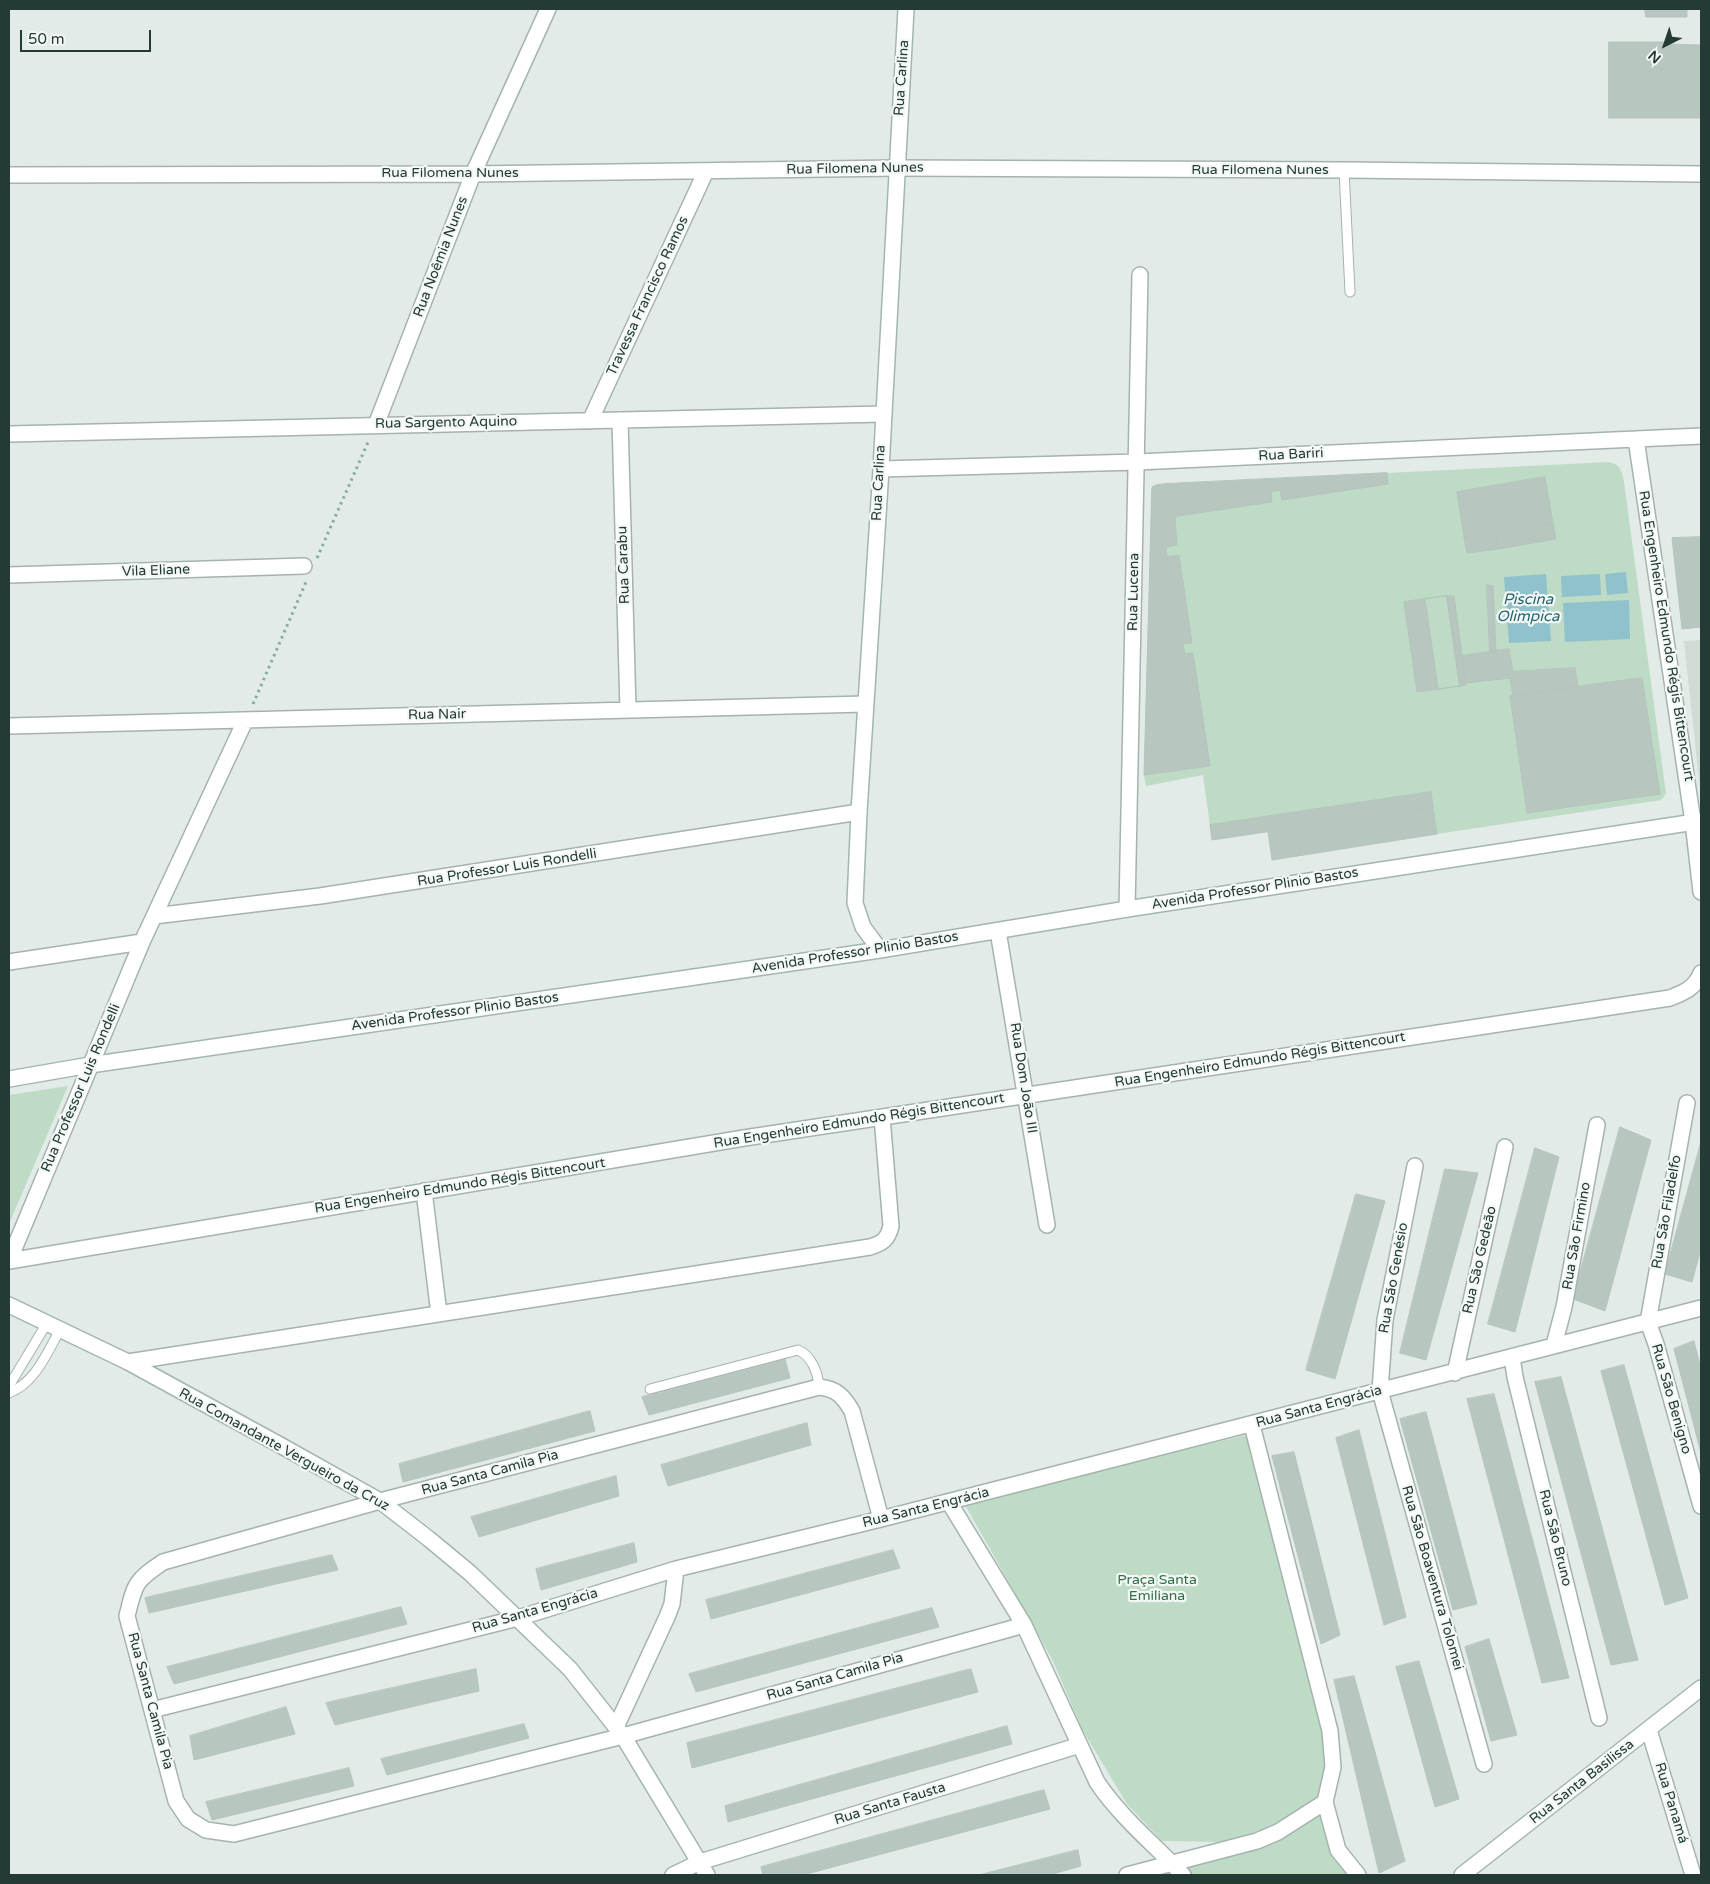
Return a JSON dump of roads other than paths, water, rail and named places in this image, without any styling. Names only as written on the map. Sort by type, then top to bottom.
[{"type":"street","name":"Rua Noêmia Nunes","points":[[376,424],[474,174],[548,9]]},
{"type":"street","name":"Rua Carlina","points":[[880,950],[863,927],[855,903],[858,812],[884,414],[906,9]]},
{"type":"street","name":"Rua Filomena Nunes","points":[[9,175],[474,174],[896,168],[1701,174]]},
{"type":"street","name":"Travessa Francisco Ramos","points":[[590,421],[706,171]]},
{"type":"street","name":"Rua Lucena","points":[[1127,909],[1140,275]]},
{"type":"street","name":"Rua Sargento Aquino","points":[[9,434],[376,424],[884,414]]},
{"type":"street","name":"Rua Carabu","points":[[620,420],[628,710]]},
{"type":"street","name":"Rua Bariri","points":[[880,469],[1137,462],[1701,436]]},
{"type":"street","name":"Rua Engenheiro Edmundo Régis Bittencourt","points":[[1636,439],[1697,821],[1701,892]]},
{"type":"street","name":"Vila Eliane","points":[[9,575],[304,566]]},
{"type":"street","name":"Rua Nair","points":[[9,726],[865,704]]},
{"type":"street","name":"Rua Professor Luis Rondelli","points":[[9,1261],[142,942],[245,721]]},
{"type":"street","name":"Rua Professor Luis Rondelli","points":[[154,916],[320,896],[858,812]]},
{"type":"street","name":"Avenida Professor Plinio Bastos","points":[[9,1079],[90,1065],[880,950],[1127,909],[1697,821]]},
{"type":"street","name":"Rua Dom João III","points":[[998,931],[1047,1225]]},
{"type":"street","points":[[9,962],[142,942]]},
{"type":"street","name":"Rua Engenheiro Edmundo Régis Bittencourt","points":[[9,1261],[744,1138],[1670,998],[1689,990],[1698,982],[1701,973]]},
{"type":"street","name":"Rua São Filadelfo","points":[[1648,1322],[1687,1103]]},
{"type":"street","points":[[128,1362],[870,1247],[882,1243],[889,1236],[891,1226],[882,1117]]},
{"type":"street","name":"Rua São Firmino","points":[[1554,1345],[1564,1307],[1597,1126]]},
{"type":"street","name":"Rua São Gedeão","points":[[1455,1373],[1505,1147]]},
{"type":"street","name":"Rua São Genésio","points":[[1380,1391],[1384,1320],[1415,1166]]},
{"type":"street","points":[[424,1192],[439,1314]]},
{"type":"street","name":"Rua Comandante Vergueiro da Cruz","points":[[9,1305],[128,1362],[380,1501],[463,1567],[570,1669],[620,1732],[704,1869]]},
{"type":"street","name":"Rua Santa Engrácia","points":[[152,1710],[518,1618],[676,1569],[881,1520],[1701,1308]]},
{"type":"street","name":"Rua São Benigno","points":[[1648,1322],[1656,1344],[1701,1506]]},
{"type":"street","name":"Rua São Bruno","points":[[1512,1357],[1515,1377],[1599,1718]]},
{"type":"street","points":[[819,1387],[838,1392],[844,1397],[852,1411],[881,1520]]},
{"type":"street","name":"Rua Santa Camila Pia","points":[[819,1387],[380,1501],[163,1562],[143,1576],[133,1589],[127,1616],[176,1801],[188,1819],[206,1830],[234,1834],[1024,1625]]},
{"type":"street","name":"Rua São Boaventura Tolomei","points":[[1380,1391],[1484,1764]]},
{"type":"street","points":[[1252,1425],[1330,1731],[1333,1768],[1325,1802],[1338,1850],[1358,1875]]},
{"type":"street","points":[[948,1502],[1024,1625],[1097,1782],[1109,1800],[1183,1875]]},
{"type":"street","points":[[620,1732],[672,1604],[676,1569]]},
{"type":"street","name":"Rua Santa Basilissa","points":[[1462,1875],[1701,1688]]},
{"type":"street","name":"Rua Panamá","points":[[1649,1730],[1693,1875]]},
{"type":"street","name":"Rua Santa Fausta","points":[[673,1875],[704,1869],[1080,1745]]},
{"type":"street","points":[[1127,1875],[1257,1841],[1278,1832],[1325,1802]]},
{"type":"lane","points":[[1344,170],[1350,292]]},
{"type":"lane","points":[[9,1386],[54,1327]]},
{"type":"lane","points":[[9,1393],[21,1388],[31,1379],[54,1327]]},
{"type":"lane","points":[[650,1389],[798,1350],[804,1352],[809,1358],[818,1378],[819,1387]]},
{"type":"water","points":[[1626,572],[1628,593],[1607,595],[1605,574]]},
{"type":"water","name":"Piscina Olimpica","points":[[1546,574],[1551,641],[1509,643],[1504,577]]},
{"type":"water","points":[[1600,574],[1601,595],[1562,597],[1561,576]]},
{"type":"water","points":[[1629,600],[1630,639],[1565,642],[1563,603]]},
{"type":"park label","name":"Praça Santa Emiliana","points":[[1157,1588]]}]
